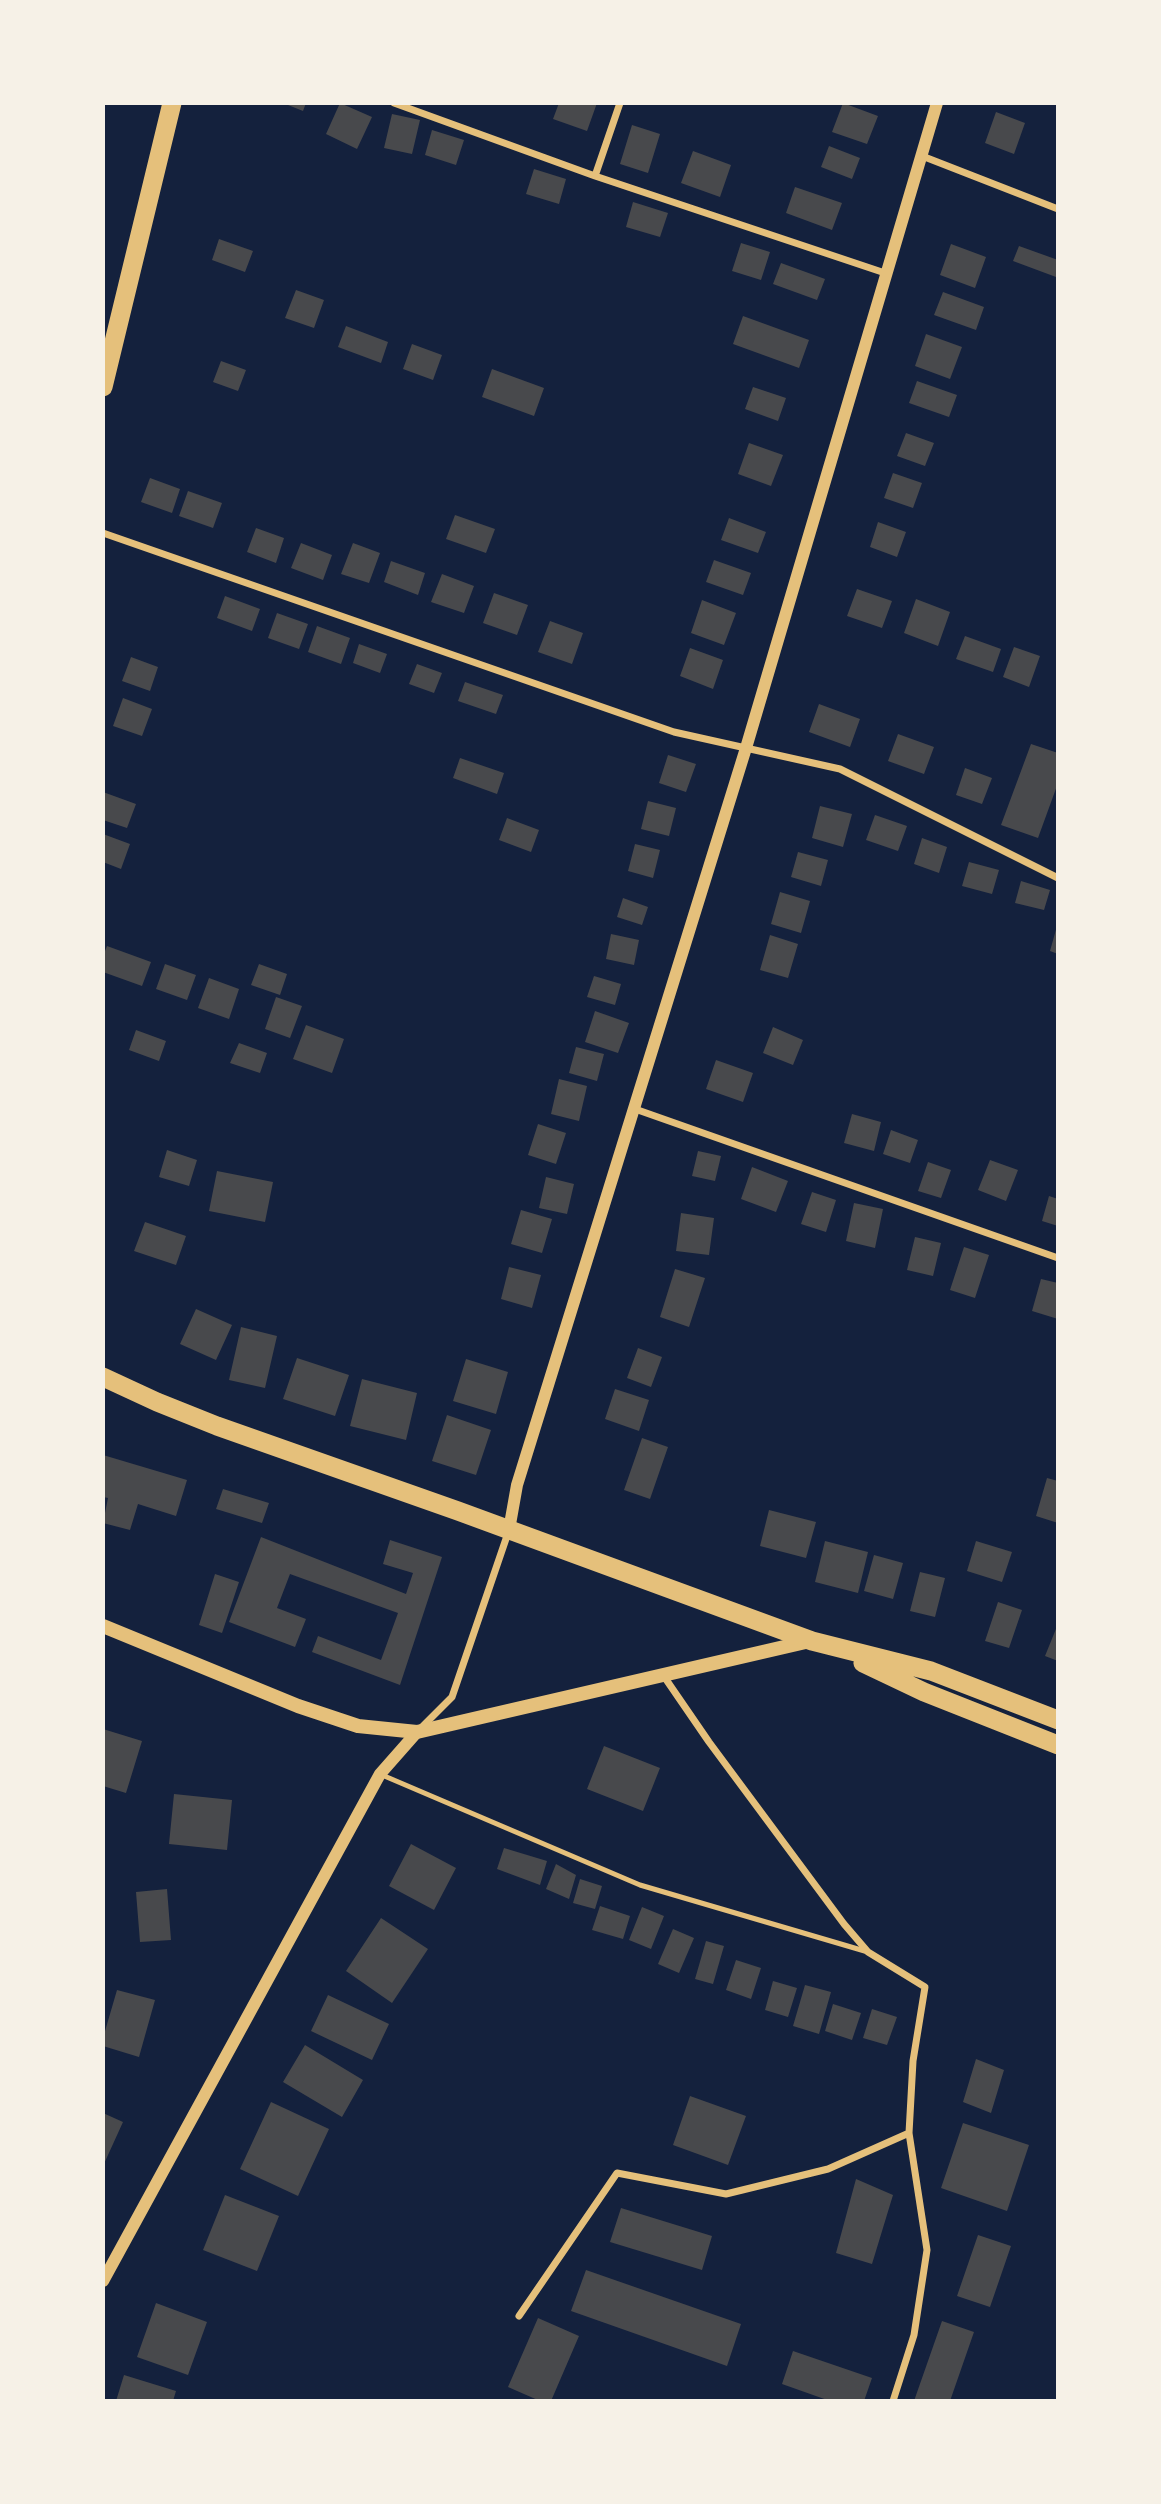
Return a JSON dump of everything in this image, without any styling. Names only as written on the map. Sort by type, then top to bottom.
[{"type":"highway","points":[[103,387],[172,103]]},
{"type":"highway","points":[[103,1377],[217,1426],[816,1642],[924,1692],[1058,1745]]},
{"type":"highway","points":[[816,1642],[931,1671],[1058,1720]]},
{"type":"main road","points":[[103,1626],[299,1706],[358,1727],[417,1732],[662,1674],[816,1642]]},
{"type":"street","points":[[394,103],[596,176],[885,273]]},
{"type":"street","points":[[596,176],[620,103]]},
{"type":"street","points":[[103,2281],[380,1774],[452,1697],[509,1530],[517,1485],[746,748],[937,103]]},
{"type":"street","points":[[922,156],[1058,209]]},
{"type":"street","points":[[103,533],[674,732],[840,769],[1058,878]]},
{"type":"street","points":[[635,1108],[1058,1258]]},
{"type":"street","points":[[662,1674],[844,1924],[868,1952],[925,1987],[913,2062],[909,2133],[927,2250],[914,2335],[893,2401]]},
{"type":"street","points":[[519,2316],[617,2173],[726,2194],[828,2169],[909,2133]]},
{"type":"lane","points":[[380,1774],[640,1885],[868,1952]]},
{"type":"building","points":[[283,103],[306,103],[303,111]]},
{"type":"building","points":[[340,103],[372,117],[357,149],[326,134]]},
{"type":"building","points":[[559,103],[597,103],[587,131],[553,119]]},
{"type":"building","points":[[843,103],[878,116],[867,144],[832,132]]},
{"type":"building","points":[[996,112],[1025,123],[1014,154],[985,143]]},
{"type":"building","points":[[392,114],[420,120],[412,154],[384,148]]},
{"type":"building","points":[[632,125],[660,134],[648,173],[620,164]]},
{"type":"building","points":[[432,130],[464,140],[456,165],[425,155]]},
{"type":"building","points":[[829,146],[860,158],[852,179],[821,167]]},
{"type":"building","points":[[693,151],[731,165],[720,197],[681,183]]},
{"type":"building","points":[[534,169],[566,179],[559,204],[526,194]]},
{"type":"building","points":[[795,187],[842,203],[832,230],[786,213]]},
{"type":"building","points":[[633,202],[668,213],[660,237],[626,227]]},
{"type":"building","points":[[219,239],[253,251],[245,272],[212,260]]},
{"type":"building","points":[[741,243],[770,252],[761,280],[732,271]]},
{"type":"building","points":[[951,244],[986,257],[975,288],[940,275]]},
{"type":"building","points":[[1019,246],[1058,260],[1056,277],[1013,261]]},
{"type":"building","points":[[781,263],[825,279],[817,300],[773,284]]},
{"type":"building","points":[[296,290],[324,300],[314,328],[285,318]]},
{"type":"building","points":[[943,292],[984,307],[976,330],[934,315]]},
{"type":"building","points":[[743,316],[809,340],[799,368],[733,344]]},
{"type":"building","points":[[346,326],[388,342],[381,363],[338,347]]},
{"type":"building","points":[[926,334],[962,347],[950,379],[915,366]]},
{"type":"building","points":[[412,344],[442,355],[433,380],[403,369]]},
{"type":"building","points":[[221,361],[246,370],[238,391],[213,382]]},
{"type":"building","points":[[492,369],[544,388],[534,416],[482,397]]},
{"type":"building","points":[[917,381],[957,395],[949,417],[909,403]]},
{"type":"building","points":[[753,387],[786,398],[778,421],[745,409]]},
{"type":"building","points":[[906,433],[934,443],[925,466],[897,456]]},
{"type":"building","points":[[749,443],[783,455],[771,486],[738,474]]},
{"type":"building","points":[[893,473],[922,483],[913,508],[884,498]]},
{"type":"building","points":[[150,478],[180,489],[172,513],[141,502]]},
{"type":"building","points":[[188,491],[222,503],[213,528],[179,516]]},
{"type":"building","points":[[455,515],[495,529],[486,553],[446,539]]},
{"type":"building","points":[[729,518],[766,532],[758,553],[721,540]]},
{"type":"building","points":[[878,522],[906,532],[897,557],[870,547]]},
{"type":"building","points":[[256,528],[284,538],[276,563],[247,552]]},
{"type":"building","points":[[301,543],[332,555],[323,580],[291,568]]},
{"type":"building","points":[[353,543],[380,553],[369,583],[341,574]]},
{"type":"building","points":[[714,560],[751,573],[743,595],[706,582]]},
{"type":"building","points":[[391,561],[425,573],[418,595],[384,582]]},
{"type":"building","points":[[442,574],[474,586],[464,613],[431,602]]},
{"type":"building","points":[[857,589],[892,601],[882,628],[847,616]]},
{"type":"building","points":[[494,593],[528,605],[517,635],[483,623]]},
{"type":"building","points":[[225,596],[260,609],[252,631],[217,618]]},
{"type":"building","points":[[916,599],[950,612],[938,646],[904,633]]},
{"type":"building","points":[[702,600],[736,613],[724,645],[691,633]]},
{"type":"building","points":[[277,613],[308,624],[299,649],[268,638]]},
{"type":"building","points":[[550,621],[583,633],[572,664],[538,652]]},
{"type":"building","points":[[317,626],[350,638],[341,664],[308,652]]},
{"type":"building","points":[[965,636],[1001,649],[993,672],[956,659]]},
{"type":"building","points":[[359,644],[387,654],[380,673],[353,663]]},
{"type":"building","points":[[1014,647],[1040,656],[1029,687],[1003,677]]},
{"type":"building","points":[[690,648],[723,660],[713,689],[680,676]]},
{"type":"building","points":[[131,657],[158,667],[150,691],[122,681]]},
{"type":"building","points":[[417,664],[442,673],[434,693],[409,684]]},
{"type":"building","points":[[465,682],[503,695],[496,714],[458,701]]},
{"type":"building","points":[[123,698],[152,709],[142,736],[113,726]]},
{"type":"building","points":[[819,704],[860,719],[850,747],[809,732]]},
{"type":"building","points":[[898,734],[934,747],[924,774],[888,761]]},
{"type":"building","points":[[1031,744],[1058,753],[1058,783],[1038,838],[1001,825]]},
{"type":"building","points":[[668,755],[696,764],[686,792],[659,783]]},
{"type":"building","points":[[460,758],[504,773],[497,794],[453,778]]},
{"type":"building","points":[[965,768],[992,778],[982,804],[956,795]]},
{"type":"building","points":[[103,792],[136,804],[127,828],[103,820]]},
{"type":"building","points":[[648,801],[676,808],[669,836],[641,829]]},
{"type":"building","points":[[820,806],[852,814],[843,847],[812,838]]},
{"type":"building","points":[[875,815],[907,826],[898,851],[866,840]]},
{"type":"building","points":[[507,818],[539,830],[531,852],[499,840]]},
{"type":"building","points":[[103,834],[130,844],[121,869],[103,862]]},
{"type":"building","points":[[922,838],[947,847],[939,873],[914,864]]},
{"type":"building","points":[[635,844],[660,850],[653,878],[628,871]]},
{"type":"building","points":[[798,852],[828,860],[821,886],[791,877]]},
{"type":"building","points":[[969,862],[999,870],[992,894],[962,886]]},
{"type":"building","points":[[1021,881],[1050,890],[1044,910],[1015,903]]},
{"type":"building","points":[[780,892],[810,901],[801,933],[771,924]]},
{"type":"building","points":[[623,898],[648,907],[642,925],[617,917]]},
{"type":"building","points":[[1058,926],[1058,954],[1050,951]]},
{"type":"building","points":[[611,934],[639,940],[634,965],[606,959]]},
{"type":"building","points":[[770,935],[798,944],[788,978],[760,970]]},
{"type":"building","points":[[107,946],[151,962],[142,986],[103,972],[103,956]]},
{"type":"building","points":[[165,964],[196,975],[187,1000],[156,989]]},
{"type":"building","points":[[259,964],[287,974],[280,995],[251,985]]},
{"type":"building","points":[[594,976],[621,984],[615,1005],[587,997]]},
{"type":"building","points":[[209,978],[239,989],[229,1019],[198,1008]]},
{"type":"building","points":[[276,997],[302,1006],[290,1038],[265,1029]]},
{"type":"building","points":[[595,1011],[629,1023],[618,1053],[585,1042]]},
{"type":"building","points":[[306,1025],[344,1039],[332,1073],[293,1059]]},
{"type":"building","points":[[773,1027],[803,1040],[793,1065],[763,1053]]},
{"type":"building","points":[[136,1030],[166,1041],[159,1061],[129,1050]]},
{"type":"building","points":[[239,1043],[267,1053],[260,1073],[230,1063]]},
{"type":"building","points":[[576,1047],[604,1054],[597,1081],[569,1073]]},
{"type":"building","points":[[716,1060],[753,1073],[743,1102],[706,1089]]},
{"type":"building","points":[[559,1079],[587,1086],[579,1121],[551,1114]]},
{"type":"building","points":[[852,1114],[881,1122],[874,1151],[844,1143]]},
{"type":"building","points":[[538,1124],[566,1133],[556,1164],[528,1155]]},
{"type":"building","points":[[891,1130],[918,1140],[910,1163],[883,1154]]},
{"type":"building","points":[[167,1150],[197,1160],[189,1186],[159,1177]]},
{"type":"building","points":[[698,1151],[721,1156],[715,1181],[692,1176]]},
{"type":"building","points":[[990,1160],[1018,1170],[1006,1201],[978,1190]]},
{"type":"building","points":[[928,1162],[951,1170],[941,1198],[918,1191]]},
{"type":"building","points":[[752,1167],[788,1181],[776,1212],[741,1199]]},
{"type":"building","points":[[217,1171],[273,1182],[265,1222],[209,1211]]},
{"type":"building","points":[[546,1177],[574,1184],[567,1214],[539,1208]]},
{"type":"building","points":[[812,1192],[836,1200],[826,1232],[801,1224]]},
{"type":"building","points":[[1049,1196],[1058,1199],[1058,1226],[1042,1221]]},
{"type":"building","points":[[854,1203],[883,1209],[875,1248],[846,1241]]},
{"type":"building","points":[[521,1210],[552,1219],[542,1253],[511,1244]]},
{"type":"building","points":[[681,1213],[714,1218],[709,1255],[676,1251]]},
{"type":"building","points":[[145,1222],[186,1236],[176,1265],[134,1251]]},
{"type":"building","points":[[915,1237],[941,1243],[933,1276],[907,1270]]},
{"type":"building","points":[[964,1247],[989,1255],[975,1298],[950,1290]]},
{"type":"building","points":[[509,1267],[541,1275],[532,1308],[501,1299]]},
{"type":"building","points":[[675,1269],[705,1278],[689,1327],[660,1317]]},
{"type":"building","points":[[1041,1279],[1058,1283],[1058,1319],[1032,1311]]},
{"type":"building","points":[[196,1309],[232,1325],[216,1360],[180,1344]]},
{"type":"building","points":[[241,1327],[277,1336],[265,1388],[229,1380]]},
{"type":"building","points":[[638,1348],[662,1357],[651,1387],[627,1378]]},
{"type":"building","points":[[297,1358],[349,1375],[335,1416],[283,1399]]},
{"type":"building","points":[[466,1359],[508,1372],[496,1414],[453,1401]]},
{"type":"building","points":[[362,1379],[417,1393],[406,1440],[350,1426]]},
{"type":"building","points":[[615,1389],[649,1400],[639,1431],[605,1419]]},
{"type":"building","points":[[447,1415],[491,1430],[476,1475],[432,1461]]},
{"type":"building","points":[[642,1438],[668,1447],[650,1499],[624,1490]]},
{"type":"building","points":[[103,1455],[187,1480],[176,1516],[138,1504],[130,1530],[103,1523],[108,1498],[103,1497]]},
{"type":"building","points":[[1047,1478],[1058,1481],[1058,1523],[1036,1516]]},
{"type":"building","points":[[223,1489],[269,1503],[262,1523],[216,1509]]},
{"type":"building","points":[[769,1510],[816,1522],[806,1558],[760,1546]]},
{"type":"building","points":[[261,1537],[406,1594],[413,1573],[383,1564],[390,1540],[442,1557],[400,1685],[312,1652],[318,1636],[381,1660],[398,1613],[290,1574],[277,1608],[306,1619],[295,1647],[229,1622]]},
{"type":"building","points":[[825,1541],[868,1552],[858,1593],[815,1582]]},
{"type":"building","points":[[976,1541],[1012,1552],[1002,1582],[967,1571]]},
{"type":"building","points":[[874,1555],[903,1563],[893,1599],[864,1591]]},
{"type":"building","points":[[920,1572],[945,1578],[935,1617],[910,1611]]},
{"type":"building","points":[[215,1574],[239,1582],[222,1633],[199,1625]]},
{"type":"building","points":[[998,1602],[1022,1610],[1009,1648],[985,1641]]},
{"type":"building","points":[[1058,1624],[1058,1661],[1045,1656]]},
{"type":"building","points":[[103,1729],[142,1741],[126,1793],[103,1786]]},
{"type":"building","points":[[604,1746],[660,1768],[643,1811],[587,1789]]},
{"type":"building","points":[[174,1794],[232,1800],[227,1850],[169,1844]]},
{"type":"building","points":[[411,1844],[456,1868],[434,1910],[389,1886]]},
{"type":"building","points":[[504,1848],[547,1861],[540,1885],[497,1869]]},
{"type":"building","points":[[556,1864],[576,1875],[569,1899],[546,1889]]},
{"type":"building","points":[[580,1879],[602,1886],[595,1909],[573,1903]]},
{"type":"building","points":[[167,1889],[171,1940],[140,1942],[136,1892]]},
{"type":"building","points":[[600,1906],[630,1916],[623,1939],[592,1930]]},
{"type":"building","points":[[642,1907],[664,1916],[651,1949],[629,1940]]},
{"type":"building","points":[[381,1918],[428,1949],[392,2003],[346,1971]]},
{"type":"building","points":[[673,1929],[694,1938],[679,1973],[658,1964]]},
{"type":"building","points":[[706,1941],[724,1946],[713,1984],[695,1979]]},
{"type":"building","points":[[736,1960],[761,1968],[751,1999],[726,1990]]},
{"type":"building","points":[[773,1981],[797,1988],[788,2017],[765,2010]]},
{"type":"building","points":[[805,1985],[831,1992],[819,2034],[793,2026]]},
{"type":"building","points":[[117,1990],[155,2000],[139,2057],[103,2046]]},
{"type":"building","points":[[328,1995],[389,2024],[372,2060],[311,2031]]},
{"type":"building","points":[[833,2004],[861,2013],[852,2040],[825,2031]]},
{"type":"building","points":[[872,2009],[897,2017],[887,2045],[863,2038]]},
{"type":"building","points":[[305,2045],[363,2080],[342,2117],[283,2082]]},
{"type":"building","points":[[976,2059],[1004,2070],[991,2113],[963,2102]]},
{"type":"building","points":[[690,2096],[746,2116],[728,2165],[673,2145]]},
{"type":"building","points":[[271,2102],[329,2129],[298,2196],[240,2169]]},
{"type":"building","points":[[103,2113],[123,2122],[103,2166]]},
{"type":"building","points":[[963,2123],[1029,2145],[1007,2211],[941,2188]]},
{"type":"building","points":[[856,2179],[893,2195],[872,2264],[836,2253]]},
{"type":"building","points":[[225,2195],[279,2216],[257,2271],[203,2250]]},
{"type":"building","points":[[621,2208],[712,2236],[702,2270],[610,2242]]},
{"type":"building","points":[[978,2235],[1011,2246],[990,2307],[957,2296]]},
{"type":"building","points":[[586,2270],[741,2324],[727,2366],[571,2311]]},
{"type":"building","points":[[156,2303],[207,2322],[188,2375],[137,2357]]},
{"type":"building","points":[[538,2318],[579,2336],[551,2401],[540,2401],[508,2387]]},
{"type":"building","points":[[942,2321],[974,2332],[950,2401],[914,2401]]},
{"type":"building","points":[[793,2351],[872,2378],[864,2401],[830,2401],[782,2384]]},
{"type":"building","points":[[124,2375],[176,2391],[173,2401],[116,2401]]}]
